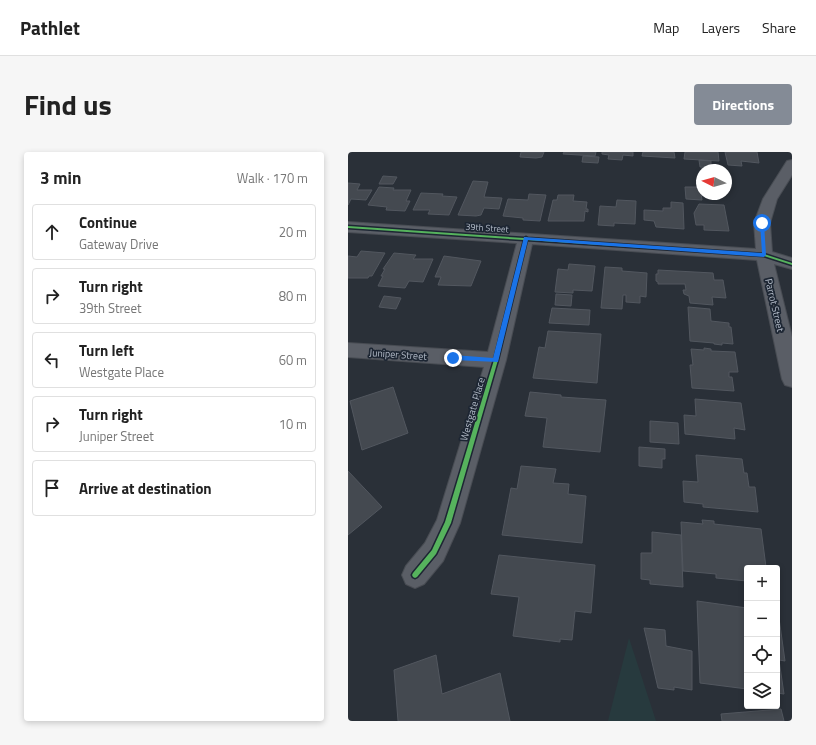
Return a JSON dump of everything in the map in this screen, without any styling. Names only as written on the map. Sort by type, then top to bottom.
[{"type":"street","name":"Parrot Street","points":[[792,164],[770,199],[762,223],[764,255],[792,379]]},
{"type":"street","name":"39th Street","points":[[348,227],[764,255],[792,264]]},
{"type":"street","name":"Westgate Place","points":[[415,575],[434,552],[448,523],[496,360],[526,238]]},
{"type":"street","name":"Juniper Street","points":[[348,350],[496,360]]},
{"type":"green space","points":[[629,638],[656,721],[608,721]]},
{"type":"building","points":[[521,152],[544,152],[542,157],[536,158],[520,157]]},
{"type":"building","points":[[564,152],[596,152],[595,156],[563,154]]},
{"type":"building","points":[[602,152],[633,152],[633,156],[623,155],[622,160],[608,159],[609,155],[602,154]]},
{"type":"building","points":[[643,152],[674,152],[675,158],[642,156]]},
{"type":"building","points":[[685,152],[718,152],[719,161],[684,159]]},
{"type":"building","points":[[725,152],[757,152],[759,163],[741,161],[742,166],[728,164]]},
{"type":"building","points":[[583,156],[599,157],[598,163],[582,162]]},
{"type":"building","points":[[699,160],[711,161],[711,164],[700,164]]},
{"type":"building","points":[[383,176],[397,177],[393,184],[379,184]]},
{"type":"building","points":[[473,181],[488,182],[484,197],[502,198],[499,209],[484,208],[481,215],[476,216],[458,215]]},
{"type":"building","points":[[348,183],[360,184],[357,190],[372,190],[366,200],[351,199],[348,205]]},
{"type":"building","points":[[379,187],[394,188],[393,190],[411,190],[406,201],[410,201],[405,211],[386,210],[387,207],[368,205]]},
{"type":"building","points":[[685,187],[696,187],[696,200],[686,199]]},
{"type":"building","points":[[421,193],[443,194],[442,196],[457,197],[449,215],[428,214],[430,210],[413,210]]},
{"type":"building","points":[[529,194],[546,195],[540,221],[523,220],[523,218],[503,216],[508,199],[528,200]]},
{"type":"building","points":[[558,195],[574,195],[573,201],[587,202],[586,209],[588,209],[588,212],[585,211],[584,221],[548,221],[553,200],[557,200]]},
{"type":"building","points":[[617,200],[636,201],[635,224],[614,223],[614,226],[598,225],[600,206],[616,207]]},
{"type":"building","points":[[671,202],[683,203],[684,229],[656,227],[654,221],[644,220],[644,210],[663,211],[663,208],[671,208]]},
{"type":"building","points":[[699,204],[724,205],[729,231],[704,230],[704,225],[696,225],[694,213]]},
{"type":"building","points":[[361,251],[385,253],[372,276],[369,276],[368,278],[348,278],[348,256],[357,257]]},
{"type":"building","points":[[394,253],[416,255],[413,259],[433,259],[423,282],[409,281],[405,288],[378,286],[385,269],[383,269]]},
{"type":"building","points":[[444,256],[481,261],[471,286],[438,285],[441,277],[435,277]]},
{"type":"building","points":[[569,264],[595,266],[592,291],[573,290],[573,293],[555,292],[558,269],[568,270]]},
{"type":"building","points":[[605,267],[622,268],[622,271],[647,273],[646,297],[640,296],[640,303],[626,302],[626,295],[623,295],[622,309],[601,308]]},
{"type":"building","points":[[658,270],[713,273],[714,280],[723,280],[726,298],[712,297],[713,305],[690,303],[689,296],[684,294],[683,290],[686,290],[685,284],[658,284],[656,281],[656,274],[658,274]]},
{"type":"building","points":[[556,294],[572,295],[571,306],[555,305]]},
{"type":"building","points":[[384,296],[401,298],[396,309],[379,307]]},
{"type":"building","points":[[688,307],[710,309],[711,321],[729,323],[729,327],[731,327],[733,344],[722,343],[722,345],[690,341]]},
{"type":"building","points":[[552,308],[590,310],[589,325],[549,323]]},
{"type":"building","points":[[548,331],[601,334],[597,383],[533,378],[539,347],[545,348]]},
{"type":"building","points":[[704,348],[711,349],[711,351],[735,352],[738,372],[729,372],[729,377],[732,377],[734,391],[692,388],[690,365],[693,365],[691,349],[704,350]]},
{"type":"building","points":[[393,387],[408,433],[362,450],[350,401]]},
{"type":"building","points":[[530,392],[561,395],[561,397],[606,400],[600,452],[543,447],[547,418],[525,416]]},
{"type":"building","points":[[695,399],[741,403],[745,430],[734,428],[735,439],[685,434],[684,415],[696,416]]},
{"type":"building","points":[[650,421],[678,423],[679,444],[650,442]]},
{"type":"building","points":[[639,447],[665,449],[665,459],[662,459],[662,468],[639,466]]},
{"type":"building","points":[[696,455],[742,459],[744,473],[747,473],[749,487],[755,487],[758,512],[703,507],[703,504],[684,502],[683,481],[698,482]]},
{"type":"building","points":[[521,466],[556,469],[553,483],[569,484],[568,494],[586,496],[582,543],[502,535],[511,488],[517,489]]},
{"type":"building","points":[[348,471],[382,507],[348,535]]},
{"type":"building","points":[[702,520],[714,521],[714,524],[761,529],[766,565],[744,565],[744,581],[716,578],[716,574],[683,571],[681,522],[703,524]]},
{"type":"building","points":[[652,532],[681,535],[683,587],[650,584],[650,580],[641,579],[641,553],[652,553]]},
{"type":"building","points":[[499,555],[595,565],[591,613],[575,611],[572,640],[560,639],[560,642],[513,636],[519,597],[491,594]]},
{"type":"building","points":[[697,601],[744,608],[744,689],[700,683]]},
{"type":"building","points":[[780,625],[785,661],[780,660]]},
{"type":"building","points":[[644,628],[665,630],[666,646],[692,651],[692,690],[674,687],[674,690],[658,688]]},
{"type":"building","points":[[436,655],[442,694],[500,673],[510,721],[398,721],[394,670]]},
{"type":"building","points":[[780,667],[784,694],[780,693]]},
{"type":"building","points":[[781,709],[784,721],[722,721],[721,714]]},
{"type":"cycle path","points":[[348,227],[764,255],[792,264]]},
{"type":"cycle path","points":[[415,575],[434,552],[448,523],[496,360],[526,238]]},
{"type":"route","points":[[453,358],[496,360],[526,238],[764,255],[762,223]]}]
